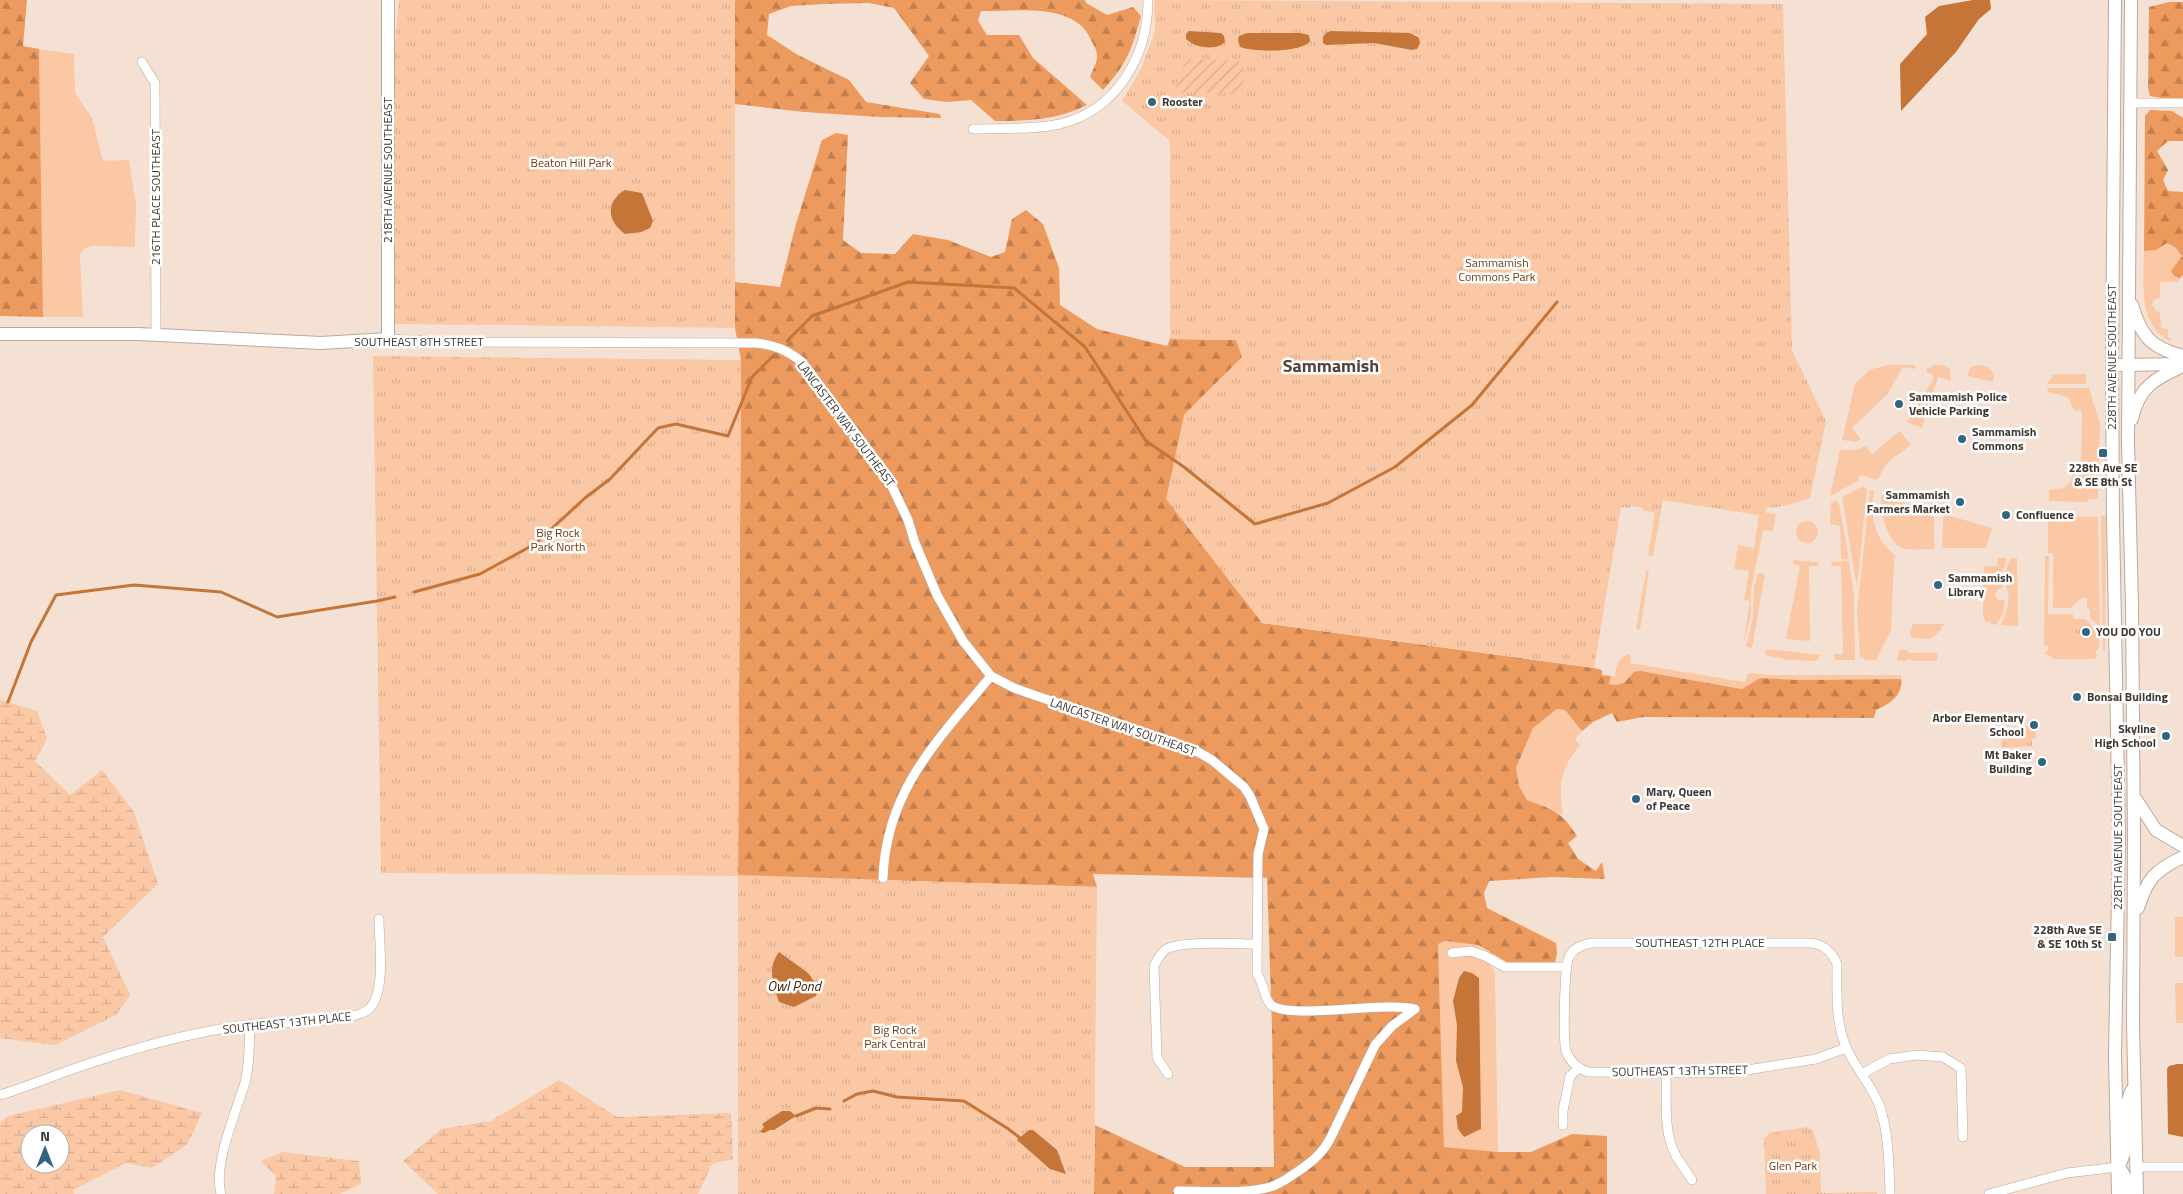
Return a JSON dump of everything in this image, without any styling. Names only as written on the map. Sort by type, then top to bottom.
[{"type":"main road","name":"218TH AVENUE SOUTHEAST","points":[[388,0],[388,339]]},
{"type":"main road","name":"228TH AVENUE SOUTHEAST","points":[[2115,0],[2112,518],[2119,838],[2115,1055],[2118,1194]]},
{"type":"main road","name":"228TH AVENUE SOUTHEAST","points":[[2131,0],[2128,444],[2134,797],[2134,1085],[2137,1194]]},
{"type":"main road","points":[[2128,291],[2137,323],[2147,339],[2168,352],[2183,356]]},
{"type":"main road","name":"SOUTHEAST 8TH STREET","points":[[0,334],[156,335],[321,343],[388,339]]},
{"type":"main road","points":[[2112,365],[2183,365]]},
{"type":"main road","points":[[2128,444],[2134,409],[2144,390],[2154,380],[2183,365]]},
{"type":"main road","points":[[2134,797],[2156,830],[2183,846]]},
{"type":"main road","points":[[2134,920],[2143,891],[2150,879],[2162,868],[2183,857]]},
{"type":"main road","points":[[2127,1194],[2127,1180],[2124,1173],[2118,1167],[2127,1146],[2126,1106],[2134,1085]]},
{"type":"street","points":[[973,129],[1020,128],[1059,124],[1078,118],[1103,103],[1131,72],[1144,35],[1148,0]]},
{"type":"street","name":"216TH PLACE SOUTHEAST","points":[[142,62],[155,83],[156,335]]},
{"type":"street","points":[[2131,103],[2183,103]]},
{"type":"street","name":"SOUTHEAST 8TH STREET","points":[[388,339],[452,342],[756,343],[778,347]]},
{"type":"street","name":"LANCASTER WAY SOUTHEAST","points":[[778,347],[790,352],[802,362],[886,474],[908,520],[915,543],[940,602],[964,641],[991,676],[1014,688],[1198,752],[1212,760],[1244,787],[1250,796],[1264,829],[1258,854],[1257,974],[1262,981],[1266,998],[1275,1008],[1293,1011],[1405,1006],[1415,1009],[1392,1026],[1375,1045],[1325,1148],[1310,1164],[1269,1188],[1256,1190],[1178,1191]]},
{"type":"street","points":[[883,878],[884,854],[894,814],[902,794],[916,770],[991,676]]},
{"type":"street","name":"SOUTHEAST 13TH PLACE","points":[[0,1095],[98,1060],[212,1030],[250,1025],[351,1018],[363,1014],[371,1008],[380,986],[379,920]]},
{"type":"street","name":"SOUTHEAST 12TH PLACE","points":[[1566,967],[1569,955],[1574,950],[1581,945],[1591,943],[1819,944],[1834,956],[1837,964],[1838,1017],[1846,1048]]},
{"type":"street","points":[[1168,1074],[1157,1058],[1154,1032],[1154,966],[1162,953],[1166,949],[1178,944],[1257,944]]},
{"type":"street","points":[[1452,953],[1470,951],[1505,966],[1566,967],[1565,1045],[1576,1066],[1570,1076],[1563,1111],[1563,1125]]},
{"type":"street","points":[[221,1194],[218,1184],[222,1162],[248,1070],[250,1025]]},
{"type":"street","points":[[1846,1048],[1873,1091],[1884,1122],[1888,1141],[1890,1194]]},
{"type":"street","name":"SOUTHEAST 13TH STREET","points":[[1576,1066],[1597,1072],[1666,1074],[1752,1071],[1816,1059],[1846,1048]]},
{"type":"street","points":[[1862,1074],[1888,1059],[1917,1055],[1943,1056],[1961,1068],[1963,1137]]},
{"type":"street","points":[[1666,1074],[1667,1126],[1670,1140],[1675,1154],[1692,1180]]},
{"type":"street","points":[[1989,1194],[2067,1173],[2118,1167]]},
{"type":"street","points":[[2136,1167],[2183,1168]]},
{"type":"green space","points":[[0,0],[27,0],[23,46],[39,49],[43,317],[0,316]]},
{"type":"green space","name":"Beaton Hill Park","points":[[399,0],[735,0],[735,328],[394,324],[392,78]]},
{"type":"green space","points":[[573,0],[1085,0],[1086,3],[1107,15],[1133,7],[1141,16],[1128,56],[1103,90],[1090,77],[1097,60],[1096,49],[1083,28],[1072,19],[1042,11],[981,11],[978,21],[987,35],[1019,35],[1033,58],[1087,105],[1065,114],[1042,119],[995,121],[971,100],[947,102],[924,99],[910,83],[929,56],[894,8],[869,3],[791,6],[769,14],[767,35],[798,55],[849,80],[866,102],[940,114],[941,118],[880,117],[804,112],[735,104]]},
{"type":"green space","name":"Sammamish Commons Park","points":[[1154,0],[1783,4],[1792,350],[1826,421],[1810,498],[1779,507],[1760,507],[1759,515],[1663,500],[1660,513],[1643,511],[1643,508],[1631,506],[1629,508],[1621,507],[1594,668],[1262,623],[1166,499],[1184,415],[1242,357],[1236,340],[1170,339],[1170,141],[1122,101],[1140,71],[1155,32]]},
{"type":"green space","points":[[2169,2],[2183,2],[2183,99],[2171,100],[2150,96],[2148,88],[2149,7]]},
{"type":"green space","points":[[39,49],[74,54],[75,93],[92,118],[103,161],[129,160],[136,204],[135,247],[92,246],[84,249],[80,255],[83,317],[43,317]]},
{"type":"green space","points":[[1190,59],[1244,61],[1243,94],[1176,92],[1177,77],[1183,77],[1183,65]]},
{"type":"green space","points":[[2150,110],[2172,111],[2183,118],[2183,141],[2168,141],[2157,151],[2168,170],[2163,180],[2168,191],[2183,192],[2183,275],[2180,278],[2174,276],[2171,271],[2182,256],[2176,248],[2167,243],[2156,250],[2144,251],[2145,116]]},
{"type":"green space","points":[[836,133],[848,135],[843,240],[861,253],[895,254],[913,234],[948,240],[991,257],[1005,252],[1012,219],[1026,210],[1043,224],[1059,268],[1060,305],[1097,329],[1167,346],[1170,339],[1236,340],[1243,357],[1184,415],[1262,623],[1594,668],[1602,670],[1602,675],[1611,676],[1609,684],[1614,685],[1622,684],[1634,672],[1640,671],[1742,689],[1760,678],[1798,680],[1901,679],[1900,690],[1897,695],[1886,705],[1876,710],[1874,718],[1643,717],[1617,722],[1612,713],[1593,722],[1582,731],[1565,710],[1557,709],[1533,728],[1516,768],[1519,786],[1527,800],[1556,812],[1566,821],[1577,836],[1568,843],[1578,859],[1596,871],[1602,862],[1605,879],[1552,877],[1489,881],[1484,893],[1487,908],[1556,943],[1555,963],[1507,962],[1478,945],[1445,941],[1438,944],[1444,1147],[1498,1152],[1531,1152],[1572,1134],[1607,1136],[1607,1194],[1094,1194],[1095,1125],[1185,1167],[1274,1167],[1267,878],[1093,874],[1097,887],[738,876],[741,360],[735,328],[735,282],[780,287],[796,224],[822,140]]},
{"type":"green space","points":[[2167,243],[2176,248],[2182,256],[2174,276],[2180,278],[2178,282],[2160,282],[2160,298],[2154,300],[2152,304],[2156,311],[2160,312],[2161,328],[2168,329],[2168,338],[2172,338],[2170,341],[2159,334],[2152,324],[2147,313],[2144,289],[2144,251],[2156,250]]},
{"type":"green space","name":"Big Rock Park North","points":[[373,356],[741,360],[738,875],[1097,887],[1094,1194],[738,1194],[738,876],[381,873]]},
{"type":"green space","points":[[1887,365],[1912,365],[1916,367],[1915,369],[1903,367],[1887,395],[1852,428],[1861,439],[1856,442],[1842,440],[1855,384],[1869,370]]},
{"type":"green space","points":[[1934,365],[1943,365],[1950,369],[1951,381],[1938,377],[1922,428],[1907,422],[1934,378],[1932,374],[1926,372],[1927,369]]},
{"type":"green space","points":[[1976,365],[1984,366],[1992,371],[1993,382],[1967,376],[1970,368]]},
{"type":"green space","points":[[2086,374],[2086,384],[2047,384],[2053,375]]},
{"type":"green space","points":[[2047,388],[2089,388],[2100,424],[2098,499],[2088,499],[2087,502],[2049,501],[2049,490],[2064,488],[2071,481],[2074,472],[2081,471],[2082,412],[2074,410],[2068,397],[2048,392]]},
{"type":"green space","points":[[1900,431],[1911,445],[1888,462],[1877,480],[1860,475],[1858,481],[1830,496],[1840,450],[1855,450],[1866,446],[1872,454]]},
{"type":"green space","points":[[1863,486],[1867,489],[1857,588],[1842,497]]},
{"type":"green space","points":[[1870,490],[1874,491],[1872,509],[1878,535],[1896,556],[1894,560],[1891,631],[1876,660],[1867,660],[1860,657],[1857,611]]},
{"type":"green space","points":[[1882,494],[1927,511],[1934,517],[1934,549],[1909,549],[1902,548],[1896,544],[1885,524],[1881,500]]},
{"type":"green space","points":[[1660,499],[1770,508],[1766,508],[1766,513],[1776,514],[1773,531],[1763,530],[1751,590],[1751,614],[1743,646],[1750,601],[1744,600],[1749,571],[1734,569],[1738,545],[1754,548],[1759,515],[1663,500],[1653,556],[1648,555],[1656,507]]},
{"type":"green space","points":[[1837,500],[1849,559],[1841,559],[1840,526],[1830,524],[1831,502]]},
{"type":"green space","points":[[1947,515],[1992,528],[1986,548],[1942,548],[1943,517]]},
{"type":"green space","points":[[2048,516],[2098,517],[2100,627],[2090,618],[2090,609],[2087,609],[2087,598],[2082,598],[2070,608],[2053,608],[2053,553],[2048,553]]},
{"type":"green space","points":[[2101,516],[2106,516],[2105,651],[2103,651]]},
{"type":"green space","points":[[1807,521],[1815,524],[1818,532],[1815,540],[1807,543],[1799,540],[1796,532],[1799,524]]},
{"type":"green space","points":[[2045,556],[2049,556],[2048,614],[2073,614],[2073,618],[2076,619],[2075,645],[2086,645],[2086,619],[2099,635],[2099,648],[2095,659],[2054,659],[2045,653],[2048,650],[2048,645],[2044,647]]},
{"type":"green space","points":[[1998,558],[2007,558],[2001,576],[2003,588],[1997,590],[1995,595],[1998,600],[2005,600],[2003,613],[1996,625],[1985,621],[1983,615],[1984,566],[1997,566]]},
{"type":"green space","points":[[2011,558],[2017,558],[2018,626],[2001,625],[2008,605],[2005,575]]},
{"type":"green space","points":[[1793,560],[1819,562],[1817,566],[1809,566],[1810,641],[1786,639],[1800,566],[1793,564]]},
{"type":"green space","points":[[1849,561],[1854,596],[1855,660],[1836,660],[1833,654],[1843,654],[1841,566],[1831,566],[1832,562]]},
{"type":"green space","points":[[1646,570],[1649,571],[1640,630],[1636,629]]},
{"type":"green space","points":[[1758,573],[1765,574],[1752,648],[1746,647],[1753,617],[1754,587]]},
{"type":"green space","points":[[2076,619],[2086,619],[2086,645],[2075,645]]},
{"type":"green space","points":[[1913,624],[1945,624],[1930,639],[1912,638],[1910,633]]},
{"type":"green space","points":[[1766,649],[1820,655],[1817,661],[1788,660],[1765,655]]},
{"type":"green space","points":[[1900,649],[1910,653],[1937,653],[1937,661],[1897,660]]},
{"type":"green space","points":[[1628,654],[1631,657],[1630,663],[1745,682],[1748,673],[1770,675],[1901,675],[1901,679],[1798,680],[1760,678],[1742,689],[1639,671],[1619,686],[1609,684],[1611,676],[1615,677],[1619,661]]},
{"type":"green space","points":[[0,700],[37,711],[47,739],[35,761],[70,795],[102,770],[134,812],[158,884],[103,937],[130,995],[116,1015],[55,1045],[0,1038]]},
{"type":"green space","points":[[1557,709],[1565,710],[1582,731],[1575,739],[1580,746],[1568,762],[1562,778],[1563,815],[1527,800],[1519,786],[1516,768],[1533,728]]},
{"type":"green space","points":[[2025,726],[2035,726],[2036,738],[2032,739],[2032,746],[2002,748],[2001,735],[2005,735],[2005,730],[2025,729]]},
{"type":"green space","points":[[2175,917],[2183,917],[2183,957],[2175,957]]},
{"type":"green space","points":[[1444,941],[1478,945],[1495,972],[1498,1152],[1444,1148],[1438,944]]},
{"type":"green space","points":[[2175,983],[2183,983],[2183,1023],[2176,1023]]},
{"type":"green space","points":[[559,1080],[617,1117],[731,1113],[733,1159],[712,1164],[698,1194],[438,1194],[403,1161],[441,1129],[491,1121]]},
{"type":"green space","points":[[120,1090],[202,1113],[188,1144],[152,1168],[126,1163],[73,1190],[74,1194],[0,1194],[0,1123],[8,1116]]},
{"type":"green space","name":"Glen Park","points":[[1807,1127],[1813,1130],[1820,1154],[1821,1193],[1877,1192],[1877,1194],[1766,1194],[1764,1139],[1769,1133]]},
{"type":"green space","points":[[282,1152],[359,1161],[361,1184],[340,1194],[274,1194],[276,1176],[261,1161]]},
{"type":"water","points":[[1973,0],[1990,0],[1991,9],[1979,19],[1956,52],[1901,111],[1900,64],[1927,34],[1925,17],[1939,6]]},
{"type":"water","points":[[1189,31],[1221,33],[1224,36],[1225,42],[1216,47],[1195,45],[1186,39],[1186,34]]},
{"type":"water","points":[[1331,31],[1410,33],[1419,38],[1420,43],[1417,49],[1412,50],[1374,43],[1326,45],[1323,43],[1323,37]]},
{"type":"water","points":[[1247,33],[1300,33],[1309,35],[1310,41],[1298,48],[1277,50],[1246,49],[1240,47],[1238,40],[1239,36]]},
{"type":"water","points":[[625,190],[642,193],[653,221],[650,228],[641,232],[625,234],[615,223],[612,218],[611,206],[614,200]]},
{"type":"water","name":"Owl Pond","points":[[779,952],[808,973],[819,988],[816,996],[794,1007],[779,1002],[773,982],[772,970],[775,958]]},
{"type":"water","points":[[1464,971],[1472,973],[1479,978],[1481,1129],[1464,1137],[1458,1129],[1456,1116],[1462,1112],[1463,1087],[1456,1061],[1457,1025],[1453,1001],[1459,978]]},
{"type":"water","points":[[2183,1064],[2183,1137],[2168,1134],[2167,1069],[2169,1066]]},
{"type":"water","points":[[782,1111],[790,1111],[796,1116],[774,1130],[764,1133],[760,1132],[764,1127],[762,1124]]},
{"type":"water","points":[[1029,1130],[1033,1130],[1057,1150],[1066,1174],[1050,1169],[1017,1140]]},
{"type":"waterway","points":[[787,341],[812,316],[908,282],[1014,288],[1085,347],[1146,441],[1184,467],[1255,524],[1328,503],[1395,467],[1472,405],[1557,302]]},
{"type":"waterway","points":[[414,592],[480,574],[535,544],[585,498],[610,479],[658,428],[676,424],[728,436],[752,377],[774,355]]},
{"type":"waterway","points":[[8,702],[31,642],[56,595],[134,585],[221,592],[277,617],[395,597]]},
{"type":"waterway","points":[[844,1101],[857,1094],[873,1091],[897,1097],[964,1101],[1020,1138]]},
{"type":"waterway","points":[[796,1116],[816,1108],[830,1109]]},
{"type":"place","name":"Rooster","points":[[1152,102]]},
{"type":"place","name":"Sammamish Police Vehicle Parking","points":[[1899,404]]},
{"type":"place","name":"Sammamish Commons","points":[[1962,439]]},
{"type":"place","name":"228th Ave SE & SE 8th St","points":[[2103,453]]},
{"type":"place","name":"Sammamish Farmers Market","points":[[1960,502]]},
{"type":"place","name":"Confluence","points":[[2006,515]]},
{"type":"place","name":"Sammamish Library","points":[[1938,585]]},
{"type":"place","name":"YOU DO YOU","points":[[2086,632]]},
{"type":"place","name":"Bonsai Building","points":[[2077,697]]},
{"type":"place","name":"Arbor Elementary School","points":[[2034,725]]},
{"type":"place","name":"Skyline High School","points":[[2166,736]]},
{"type":"place","name":"Mt Baker Building","points":[[2042,762]]},
{"type":"place","name":"Mary, Queen of Peace","points":[[1636,799]]},
{"type":"place","name":"228th Ave SE & SE 10th St","points":[[2112,937]]},
{"type":"district","name":"Sammamish","points":[[1331,366]]},
{"type":"park label","name":"Big Rock Park Central","points":[[895,1037]]}]
